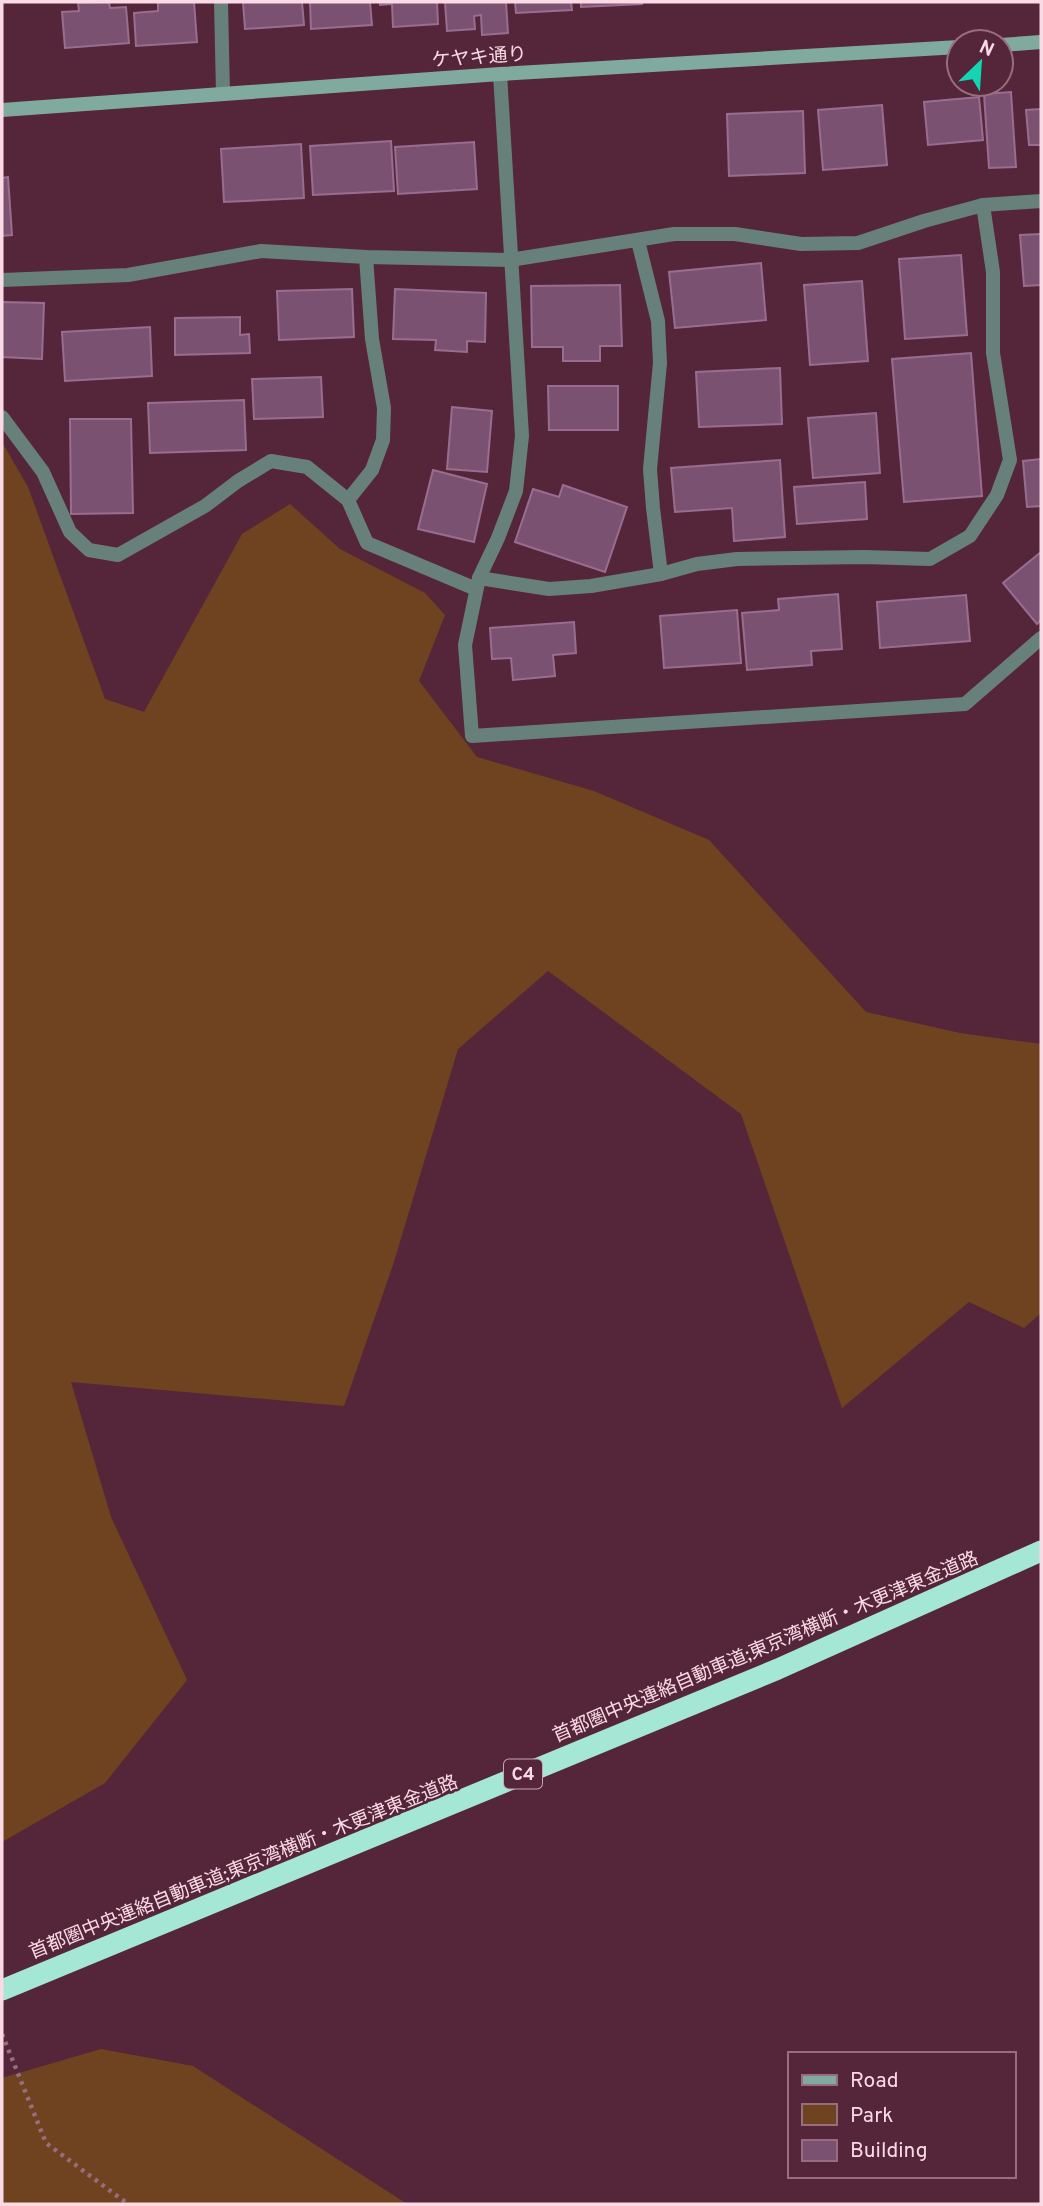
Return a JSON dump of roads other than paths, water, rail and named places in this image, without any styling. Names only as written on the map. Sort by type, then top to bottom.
[{"type":"highway","name":"首都圏中央連絡自動車道;東京湾横断・木更津東金道路","points":[[2,1990],[778,1669],[1041,1551]]},
{"type":"street","points":[[221,2],[223,94]]},
{"type":"street","points":[[1015,43],[1041,42]]},
{"type":"street","name":"ケヤキ通り","points":[[2,110],[500,74],[945,48]]},
{"type":"street","points":[[500,74],[522,436],[516,491],[477,584],[465,645],[472,736],[965,704],[1041,638]]},
{"type":"street","points":[[2,280],[128,275],[261,251],[366,257],[510,260],[674,234],[735,234],[801,244],[858,243],[983,205],[1041,201]]},
{"type":"street","points":[[2,417],[43,471],[70,532],[89,550],[118,555],[205,506],[271,461],[307,467],[348,500],[367,543],[477,584],[549,589],[591,586],[661,574],[697,564],[737,559],[930,559],[970,536],[997,495],[1010,460],[993,353],[993,272],[983,205]]},
{"type":"street","points":[[638,241],[658,321],[660,363],[650,468],[661,574]]},
{"type":"street","points":[[348,500],[372,470],[383,440],[384,408],[372,339],[366,257]]}]
